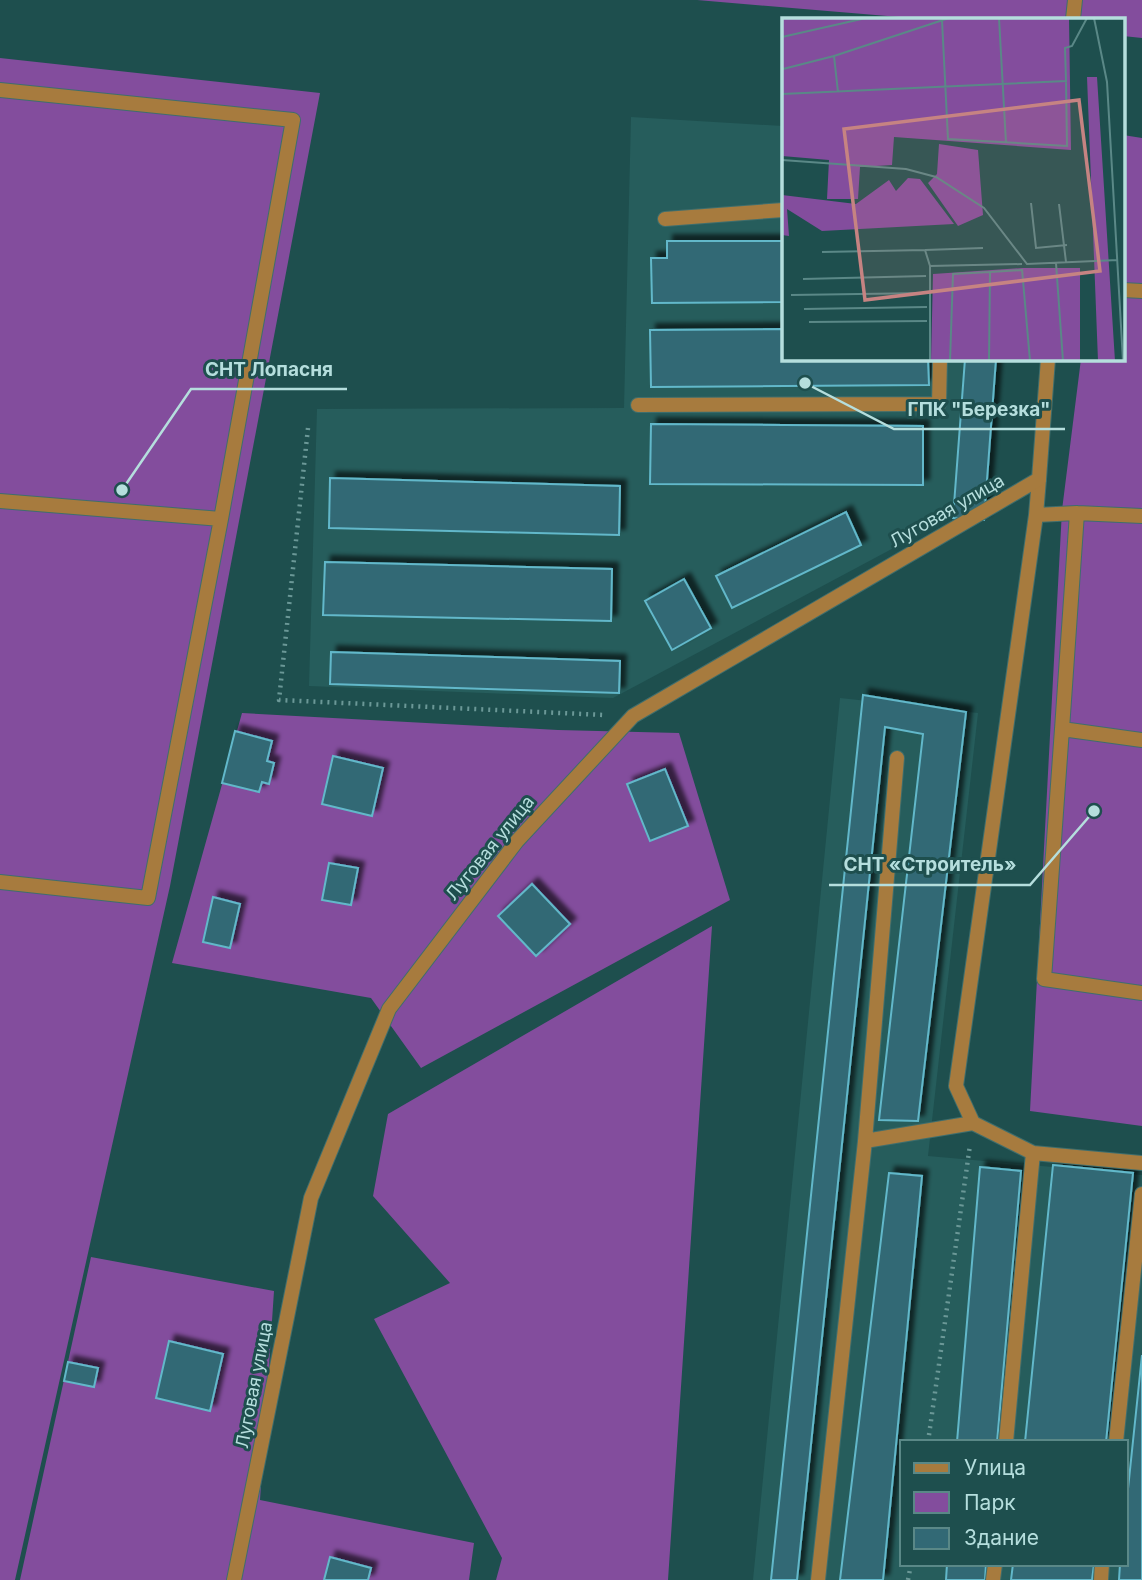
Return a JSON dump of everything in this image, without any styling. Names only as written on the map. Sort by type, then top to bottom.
[{"type":"street","points":[[1073,18],[1075,0]]},
{"type":"street","points":[[0,90],[293,120],[221,519],[148,898],[0,883]]},
{"type":"street","points":[[664,219],[782,211]]},
{"type":"street","points":[[1124,290],[1142,291]]},
{"type":"street","points":[[638,405],[939,404],[940,360]]},
{"type":"street","points":[[973,1123],[956,1086],[1036,515],[1048,360]]},
{"type":"street","name":"Луговая улица","points":[[234,1580],[311,1198],[389,1009],[517,841],[633,716],[1039,479]]},
{"type":"street","points":[[0,501],[221,519]]},
{"type":"street","points":[[1036,515],[1077,513],[1142,516]]},
{"type":"street","points":[[1077,513],[1044,979],[1142,993]]},
{"type":"street","points":[[1062,729],[1142,740]]},
{"type":"street","points":[[818,1580],[865,1141],[897,758]]},
{"type":"street","points":[[865,1141],[973,1123],[1033,1153],[1142,1163]]},
{"type":"street","points":[[1006,1440],[1033,1153]]},
{"type":"street","points":[[1115,1440],[1142,1194]]},
{"type":"path","points":[[308,428],[279,700],[633,716]]},
{"type":"path","points":[[928,1440],[973,1123]]},
{"type":"shaded area","points":[[631,117],[782,126],[782,360],[986,360],[976,504],[613,698],[309,686],[317,409],[624,408]]},
{"type":"shaded area","points":[[840,698],[978,713],[928,1156],[1142,1175],[1142,1580],[753,1580]]},
{"type":"green space","points":[[697,0],[1142,0],[1142,38],[1124,36],[1124,18],[911,18]]},
{"type":"green space","points":[[0,58],[320,93],[170,886],[15,1580],[0,1580]]},
{"type":"green space","points":[[1124,135],[1142,138],[1142,1126],[1030,1111],[1062,510],[1081,360],[1124,360]]},
{"type":"green space","points":[[242,713],[558,730],[679,733],[730,900],[421,1068],[371,998],[172,963]]},
{"type":"green space","points":[[712,926],[668,1580],[496,1580],[502,1558],[374,1319],[450,1283],[373,1196],[388,1114]]},
{"type":"green space","points":[[91,1257],[274,1291],[260,1500],[474,1543],[469,1580],[20,1580]]},
{"type":"building","points":[[667,241],[782,241],[782,302],[652,303],[651,258],[667,258]]},
{"type":"building","points":[[782,329],[782,360],[928,360],[929,385],[651,387],[650,330]]},
{"type":"building","points":[[965,360],[996,360],[984,520],[953,518]]},
{"type":"building","points":[[651,424],[923,426],[923,485],[650,484]]},
{"type":"building","points":[[330,478],[620,486],[619,535],[329,528]]},
{"type":"building","points":[[846,512],[861,545],[732,608],[716,576]]},
{"type":"building","points":[[325,562],[612,569],[611,621],[323,615]]},
{"type":"building","points":[[684,579],[711,628],[672,650],[645,601]]},
{"type":"building","points":[[331,652],[620,661],[619,693],[330,684]]},
{"type":"building","points":[[863,695],[966,712],[918,1121],[879,1120],[923,734],[885,727],[797,1580],[771,1580]]},
{"type":"building","points":[[235,731],[272,741],[267,761],[274,763],[269,784],[262,782],[259,792],[222,783]]},
{"type":"building","points":[[333,756],[383,768],[372,816],[322,804]]},
{"type":"building","points":[[665,769],[688,826],[650,841],[627,784]]},
{"type":"building","points":[[329,863],[358,868],[351,905],[322,900]]},
{"type":"building","points":[[532,884],[570,924],[536,956],[498,916]]},
{"type":"building","points":[[213,897],[240,904],[230,948],[203,942]]},
{"type":"building","points":[[1053,1165],[1133,1173],[1106,1440],[1025,1440]]},
{"type":"building","points":[[980,1167],[1021,1171],[997,1440],[957,1440]]},
{"type":"building","points":[[889,1173],[922,1176],[883,1580],[840,1580]]},
{"type":"building","points":[[169,1341],[223,1354],[210,1411],[156,1398]]},
{"type":"building","points":[[1142,1355],[1142,1580],[1119,1580],[1120,1566],[1128,1566],[1128,1489]]},
{"type":"building","points":[[68,1362],[98,1368],[94,1387],[64,1381]]},
{"type":"building","points":[[330,1557],[371,1568],[368,1580],[324,1580]]},
{"type":"building","points":[[947,1566],[986,1566],[985,1580],[946,1580]]},
{"type":"building","points":[[1013,1566],[1094,1566],[1092,1580],[1011,1580]]},
{"type":"place","name":"ГПК \"Березка\"","points":[[805,383]]},
{"type":"place","name":"СНТ Лопасня","points":[[122,490]]},
{"type":"place","name":"СНТ «Строитель»","points":[[1094,811]]}]
